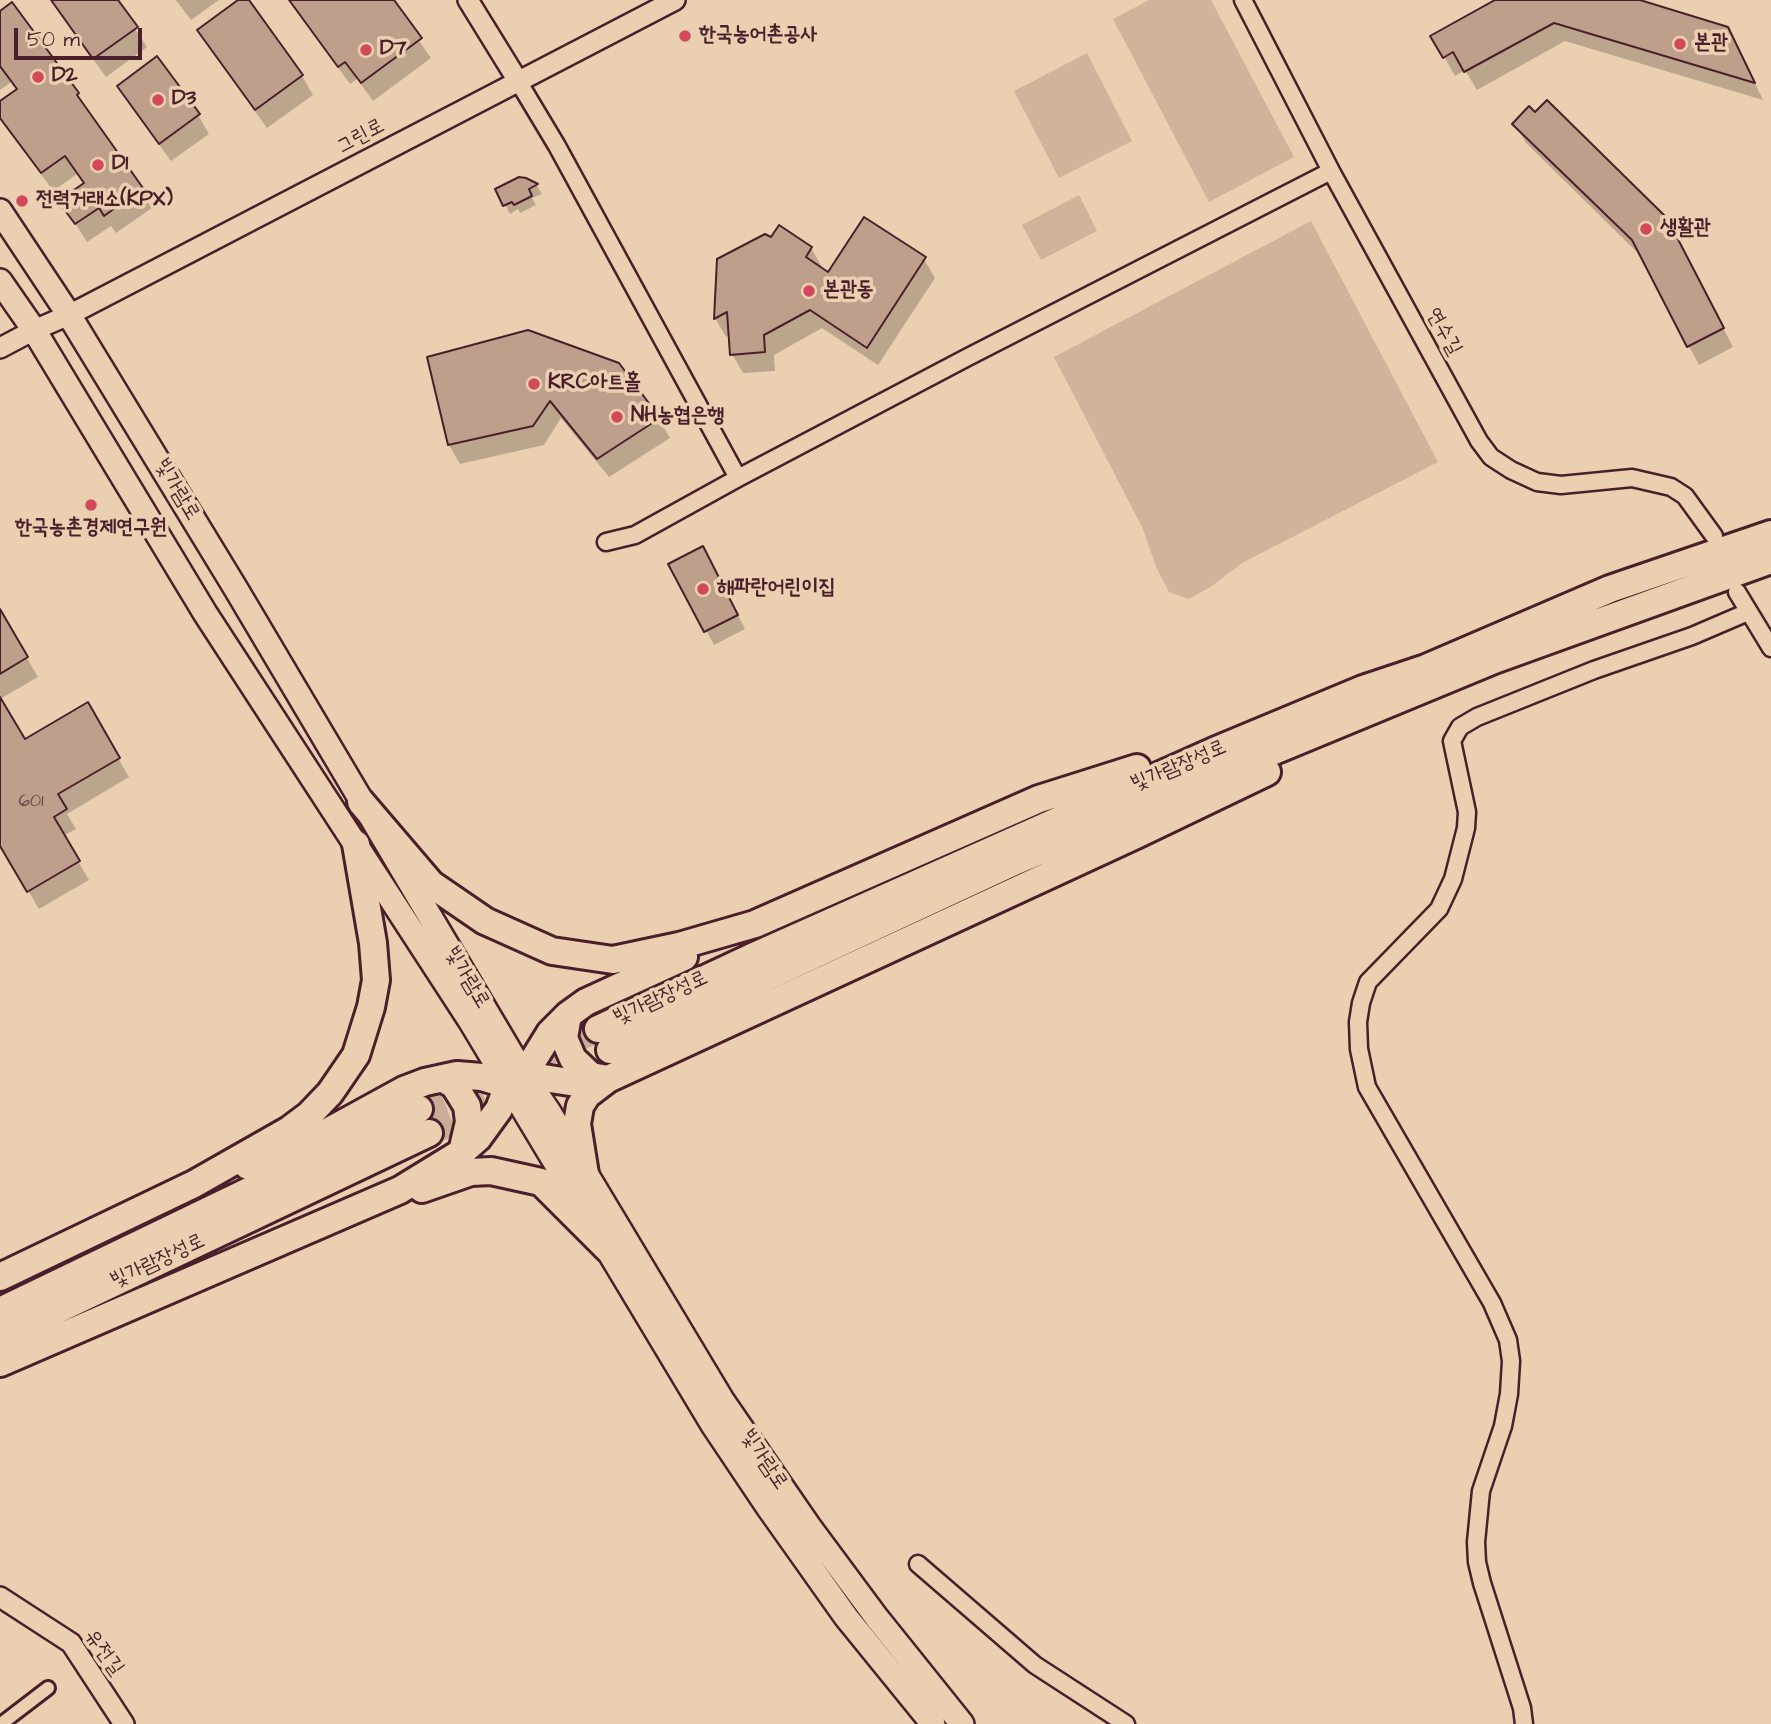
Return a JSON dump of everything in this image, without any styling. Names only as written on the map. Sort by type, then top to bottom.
[{"type":"highway","name":"빛가람장성로","points":[[1771,534],[1610,589],[1426,668],[1363,689],[1139,784],[697,981],[604,1040],[1252,760],[1494,660],[1771,560]]},
{"type":"highway","points":[[194,1184],[289,1153],[404,1090],[442,1077],[457,1075],[576,1083],[595,1083],[608,1079],[1136,835],[1274,768],[1480,683],[1557,637]]},
{"type":"highway","points":[[0,1363],[400,1190],[462,1152],[492,1121],[516,1080],[550,1033],[586,1002],[755,923],[1039,799],[1168,757],[1393,662],[1463,638],[1495,638]]},
{"type":"highway","points":[[361,803],[431,884],[485,921],[552,951],[613,960],[679,946],[755,923]]},
{"type":"highway","points":[[0,1277],[194,1184],[289,1130],[309,1115],[330,1093],[356,1055],[371,1007],[376,980],[373,943],[356,844]]},
{"type":"highway","points":[[568,1015],[564,1038],[573,1059],[591,1076],[608,1079]]},
{"type":"highway","points":[[442,1077],[454,1085],[467,1106],[469,1122],[462,1152]]},
{"type":"highway","points":[[585,1174],[577,1124],[580,1106],[587,1096],[608,1079]]},
{"type":"highway","name":"빛가람장성로","points":[[0,1311],[424,1121],[0,1337]]},
{"type":"highway","points":[[400,1190],[418,1191],[471,1172],[500,1172],[541,1182],[608,1249]]},
{"type":"main road","name":"빛가람로","points":[[0,211],[69,315],[236,589],[361,803],[608,1249],[713,1425],[846,1616],[933,1724]]},
{"type":"main road","name":"빛가람로","points":[[0,281],[34,330],[205,613],[471,1022],[585,1174],[722,1399],[877,1618],[962,1724]]},
{"type":"street","points":[[468,0],[557,146],[738,478]]},
{"type":"street","name":"그린로","points":[[0,348],[69,315],[675,0]]},
{"type":"street","name":"연수길","points":[[1243,0],[1331,171],[1479,441],[1491,457],[1537,482],[1562,485],[1632,478],[1671,486],[1685,496],[1714,536]]},
{"type":"street","points":[[606,542],[635,535],[980,350],[1331,171]]},
{"type":"street","points":[[1737,592],[1771,648]]},
{"type":"street","points":[[1524,1724],[1522,1708],[1482,1583],[1476,1542],[1481,1491],[1503,1426],[1509,1394],[1511,1361],[1508,1340],[1492,1303],[1367,1087],[1359,1049],[1358,1022],[1361,1003],[1368,982],[1439,909],[1453,880],[1467,813],[1452,741],[1460,727],[1489,712],[1594,670],[1692,636],[1748,612]]},
{"type":"street","points":[[918,1564],[1035,1665],[1126,1724]]},
{"type":"street","name":"유전길","points":[[0,1597],[71,1643],[124,1724]]},
{"type":"street","points":[[1,1724],[48,1688]]},
{"type":"shaded area","points":[[1149,0],[1211,0],[1294,157],[1209,202],[1113,19]]},
{"type":"shaded area","points":[[1087,53],[1132,141],[1059,178],[1014,91]]},
{"type":"shaded area","points":[[1079,195],[1097,231],[1041,260],[1022,225]]},
{"type":"shaded area","points":[[1311,221],[1438,462],[1242,563],[1212,586],[1189,599],[1169,592],[1157,569],[1142,527],[1054,357]]},
{"type":"building","points":[[51,0],[118,0],[138,27],[93,59]]},
{"type":"building","points":[[238,0],[249,0],[303,75],[255,110],[197,30]]},
{"type":"building","name":"D7","points":[[289,0],[394,0],[422,38],[361,83],[345,62],[338,67]]},
{"type":"building","name":"본관","points":[[1495,0],[1640,0],[1728,27],[1755,83],[1554,23],[1464,72],[1453,52],[1443,58],[1430,36]]},
{"type":"building","points":[[12,2],[79,93],[77,95],[143,188],[104,216],[99,208],[75,224],[58,201],[84,183],[65,156],[41,173],[0,118],[0,101],[17,89],[0,66],[0,11]]},
{"type":"building","name":"D3","points":[[157,56],[200,114],[159,144],[117,86]]},
{"type":"building","name":"생활관","points":[[1547,100],[1667,218],[1724,328],[1687,347],[1632,240],[1512,124],[1529,106],[1535,112]]},
{"type":"building","points":[[519,177],[538,184],[529,189],[532,196],[514,205],[512,202],[503,206],[495,189]]},
{"type":"building","name":"본관동","points":[[864,217],[926,257],[867,348],[810,310],[764,335],[765,352],[730,355],[727,312],[714,319],[717,259],[765,234],[771,237],[779,225],[812,247],[806,257],[828,272]]},
{"type":"building","name":"KRC아트홀","points":[[528,330],[619,363],[660,418],[597,459],[550,401],[533,426],[448,445],[427,357]]},
{"type":"building","name":"해파란어린이집","points":[[703,546],[738,615],[704,632],[668,564]]},
{"type":"building","points":[[0,609],[28,657],[0,674]]},
{"type":"building","points":[[0,697],[25,739],[88,702],[120,758],[58,794],[67,809],[54,817],[80,861],[27,892],[0,846]]},
{"type":"tunnel","points":[[545,1053],[598,1029]]},
{"type":"tunnel","points":[[419,1109],[478,1083]]},
{"type":"tunnel","points":[[429,1133],[517,1093]]},
{"type":"place","name":"한국농어촌공사","points":[[685,36]]},
{"type":"place","name":"본관","points":[[1680,44]]},
{"type":"place","name":"D7","points":[[366,50]]},
{"type":"place","name":"D2","points":[[38,77]]},
{"type":"place","name":"D3","points":[[158,100]]},
{"type":"place","name":"D1","points":[[98,165]]},
{"type":"place","name":"전력거래소(KPX)","points":[[22,201]]},
{"type":"place","name":"생활관","points":[[1646,229]]},
{"type":"place","name":"본관동","points":[[809,291]]},
{"type":"place","name":"KRC아트홀","points":[[534,384]]},
{"type":"place","name":"NH농협은행","points":[[617,417]]},
{"type":"place","name":"한국농촌경제연구원","points":[[91,505]]},
{"type":"place","name":"해파란어린이집","points":[[703,589]]}]
